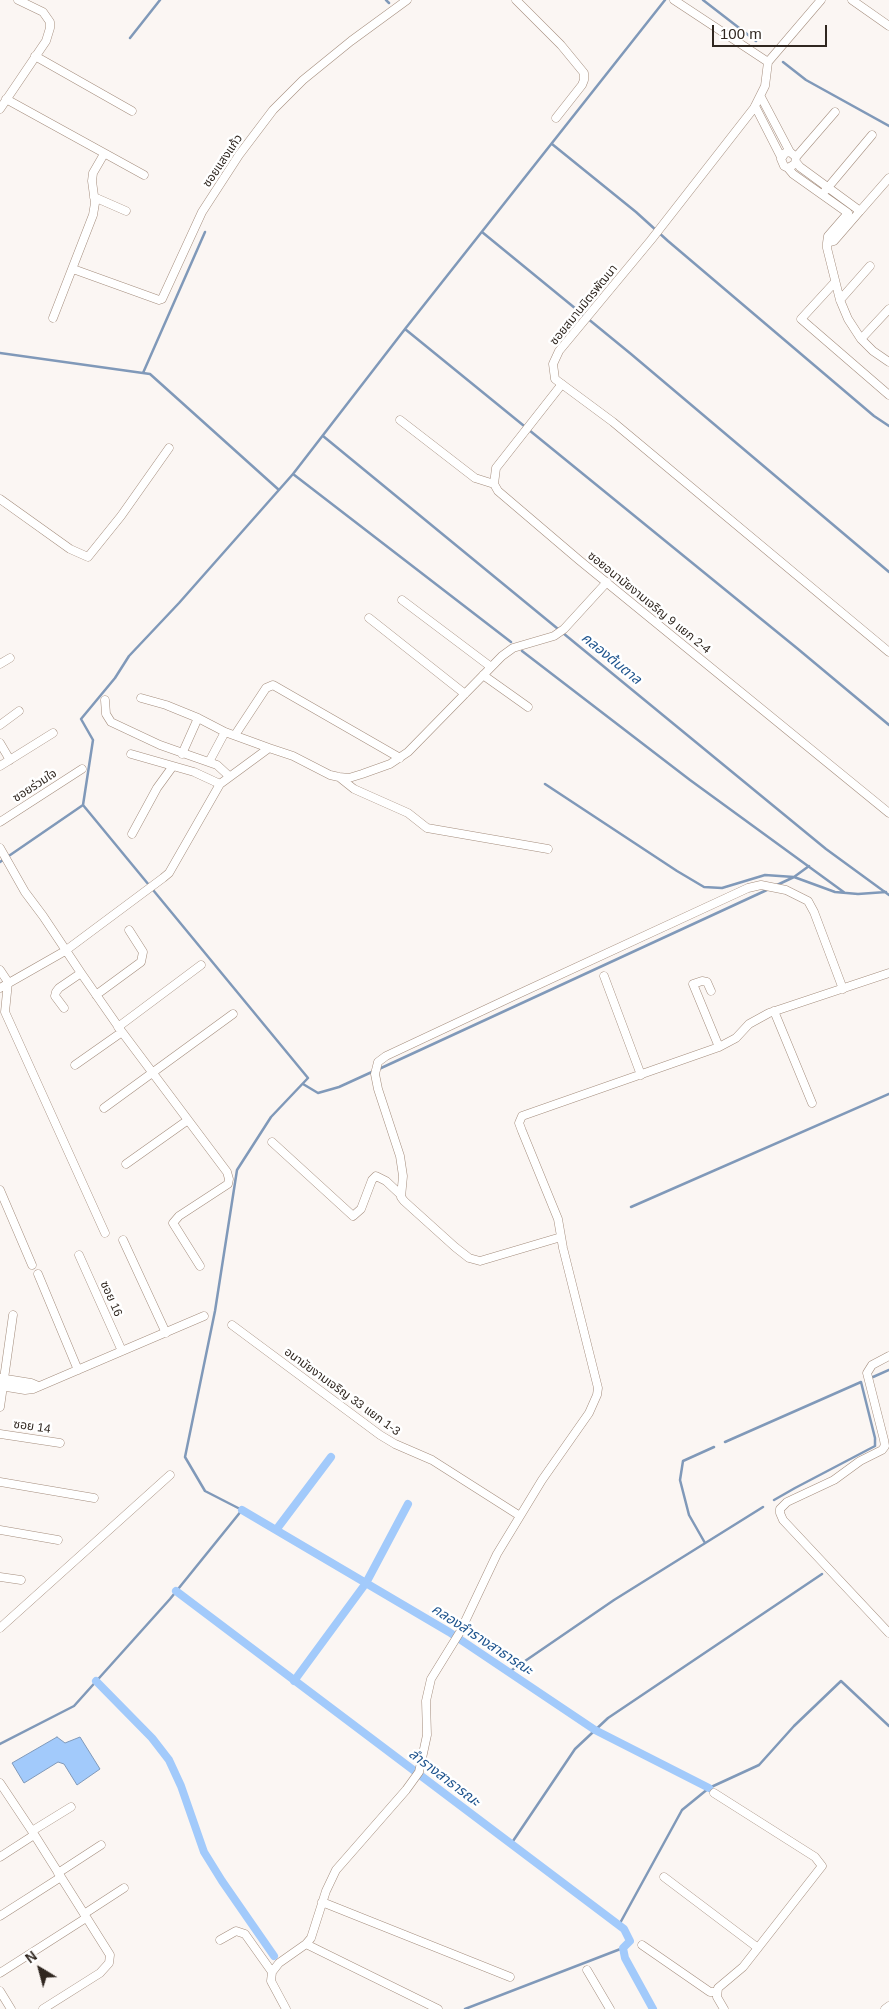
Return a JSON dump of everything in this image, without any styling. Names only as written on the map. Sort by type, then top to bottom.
[{"type":"street","name":"ซอยแสงแก้ว","points":[[73,269],[159,300],[162,299],[202,212],[239,155],[273,110],[310,74],[351,41],[408,0]]},
{"type":"street","points":[[516,0],[561,45],[584,73],[582,85],[556,118]]},
{"type":"street","points":[[674,0],[768,62],[821,0]]},
{"type":"street","points":[[852,0],[889,26]]},
{"type":"street","points":[[0,109],[49,35],[50,22],[43,12],[24,1]]},
{"type":"street","points":[[35,56],[132,111]]},
{"type":"street","name":"ซอยสมานมิตรพัฒนา","points":[[562,384],[555,379],[553,364],[559,351],[651,240],[755,106],[765,86],[768,62]]},
{"type":"street","points":[[760,97],[800,167],[860,211]]},
{"type":"street","points":[[6,99],[144,175]]},
{"type":"street","points":[[755,106],[782,157],[782,164],[793,174],[851,215]]},
{"type":"street","points":[[788,168],[793,166],[794,157],[835,112]]},
{"type":"street","points":[[822,194],[872,135]]},
{"type":"street","points":[[782,157],[785,153],[794,157]]},
{"type":"street","points":[[53,318],[93,215],[95,203],[92,181],[104,154]]},
{"type":"street","points":[[889,178],[860,211],[851,215],[834,241],[827,243],[826,248],[840,300],[848,319],[873,351],[889,362]]},
{"type":"street","points":[[94,197],[126,210]]},
{"type":"street","points":[[840,300],[870,266]]},
{"type":"street","points":[[835,282],[801,319],[889,394]]},
{"type":"street","points":[[862,339],[889,309]]},
{"type":"street","points":[[400,420],[475,478],[494,484],[496,468],[562,384],[620,428],[889,652]]},
{"type":"street","points":[[0,499],[70,549],[88,557],[122,516],[169,448]]},
{"type":"street","name":"ซอยอนามัยงามเจริญ 9 แยก 2-4","points":[[494,484],[498,491],[508,500],[889,813]]},
{"type":"street","points":[[141,698],[166,705],[225,732],[293,756],[330,775],[349,778],[400,758],[502,656],[513,648],[557,634],[564,629],[607,582]]},
{"type":"street","points":[[402,600],[491,667]]},
{"type":"street","points":[[369,618],[465,694]]},
{"type":"street","points":[[0,664],[10,658]]},
{"type":"street","points":[[483,676],[528,706]]},
{"type":"street","points":[[235,735],[266,688],[272,685],[400,758]]},
{"type":"street","points":[[105,700],[107,718],[110,722],[182,754],[209,762],[229,776]]},
{"type":"street","points":[[0,725],[19,711]]},
{"type":"street","points":[[182,754],[198,718]]},
{"type":"street","points":[[209,762],[225,732]]},
{"type":"street","points":[[0,766],[53,733]]},
{"type":"street","points":[[0,743],[10,760]]},
{"type":"street","points":[[0,988],[65,951],[143,894],[168,873],[220,784],[269,748]]},
{"type":"street","points":[[131,754],[194,772],[220,784]]},
{"type":"street","points":[[132,834],[157,788],[173,766]]},
{"type":"street","name":"ซอยร่วมใจ","points":[[0,822],[82,770]]},
{"type":"street","points":[[339,777],[354,789],[408,813],[428,828],[548,849]]},
{"type":"street","points":[[1,850],[25,892],[44,916],[65,951],[226,1172],[229,1179],[228,1184],[222,1190],[174,1220],[173,1223],[200,1266]]},
{"type":"street","points":[[401,1195],[403,1176],[400,1156],[378,1089],[375,1074],[378,1062],[386,1056],[514,996],[748,888],[761,885],[786,890],[808,901],[814,912],[843,990]]},
{"type":"street","points":[[96,995],[141,962],[143,952],[129,930]]},
{"type":"street","points":[[75,1065],[202,965]]},
{"type":"street","points":[[0,970],[8,982],[4,1012],[106,1233]]},
{"type":"street","points":[[64,1008],[55,996],[56,992],[81,973]]},
{"type":"street","points":[[286,2009],[271,1981],[272,1972],[278,1963],[306,1944],[315,1928],[322,1902],[336,1870],[419,1772],[427,1735],[426,1701],[431,1679],[460,1632],[497,1554],[542,1480],[589,1413],[597,1395],[598,1388],[558,1219],[519,1123],[522,1116],[719,1047],[736,1038],[749,1024],[774,1011],[843,990],[889,973]]},
{"type":"street","points":[[604,976],[641,1075]]},
{"type":"street","points":[[711,991],[707,982],[702,981],[693,984],[719,1047]]},
{"type":"street","points":[[774,1011],[812,1103]]},
{"type":"street","points":[[104,1108],[233,1014]]},
{"type":"street","points":[[126,1164],[188,1120]]},
{"type":"street","points":[[272,1142],[353,1216],[361,1209],[372,1180],[376,1176],[386,1181],[401,1195],[404,1202],[469,1258],[480,1261],[561,1237]]},
{"type":"street","points":[[0,1190],[32,1265]]},
{"type":"street","points":[[123,1240],[166,1333]]},
{"type":"street","name":"ซอย 16","points":[[79,1255],[122,1351]]},
{"type":"street","points":[[38,1274],[78,1370]]},
{"type":"street","points":[[0,1407],[2,1382],[13,1315]]},
{"type":"street","points":[[2,1382],[31,1383],[38,1386],[204,1316]]},
{"type":"street","name":"อนามัยงามเจริญ 33 แยก 1-3","points":[[232,1325],[380,1435],[395,1444],[432,1460],[520,1516]]},
{"type":"street","points":[[889,1356],[872,1365],[866,1373],[885,1446],[882,1450],[860,1461],[834,1480],[787,1502],[780,1509],[783,1520],[889,1633]]},
{"type":"street","name":"ซอย 14","points":[[0,1434],[60,1443]]},
{"type":"street","points":[[0,1628],[170,1475]]},
{"type":"street","points":[[0,1482],[94,1498]]},
{"type":"street","points":[[0,1530],[58,1540]]},
{"type":"street","points":[[0,1577],[21,1580]]},
{"type":"street","points":[[0,1783],[110,1956],[110,1962],[100,1973],[43,2009]]},
{"type":"street","points":[[714,1793],[815,1857],[822,1866],[743,1967],[718,1988],[717,1997],[724,2009]]},
{"type":"street","points":[[0,1800],[9,1795]]},
{"type":"street","points":[[0,1857],[71,1807]]},
{"type":"street","points":[[0,1916],[101,1845]]},
{"type":"street","points":[[664,1877],[758,1948]]},
{"type":"street","points":[[0,1973],[124,1888]]},
{"type":"street","points":[[322,1902],[510,1977]]},
{"type":"street","points":[[220,1940],[236,1931],[245,1934],[272,1972]]},
{"type":"street","points":[[306,1944],[438,2009]]},
{"type":"street","points":[[642,1945],[710,1992],[717,1992]]},
{"type":"street","points":[[587,1970],[610,2009]]},
{"type":"street","points":[[0,1991],[11,2009]]},
{"type":"street","points":[[885,2009],[889,2006]]},
{"type":"water","points":[[57,1737],[65,1743],[80,1737],[100,1769],[77,1785],[64,1764],[58,1762],[24,1783],[12,1763]]},
{"type":"waterway","points":[[130,38],[160,0]]},
{"type":"waterway","points":[[386,0],[389,3]]},
{"type":"waterway","points":[[0,862],[83,805],[93,740],[81,719],[115,678],[129,656],[179,603],[293,474],[665,0]]},
{"type":"waterway","points":[[703,0],[756,41]]},
{"type":"waterway","points":[[783,62],[806,80],[889,126]]},
{"type":"waterway","points":[[552,144],[636,212],[874,416],[889,426]]},
{"type":"waterway","points":[[143,373],[205,232]]},
{"type":"waterway","points":[[482,232],[631,354],[889,572]]},
{"type":"waterway","name":"คลองต้นตาล","points":[[405,329],[889,725]]},
{"type":"waterway","points":[[0,353],[150,374],[279,490]]},
{"type":"waterway","name":"คลองต้นตาล","points":[[323,436],[826,849],[889,895]]},
{"type":"waterway","points":[[293,474],[511,642]]},
{"type":"waterway","points":[[522,651],[690,780],[845,893]]},
{"type":"waterway","points":[[545,784],[704,887],[722,888],[765,875],[794,877],[835,892],[858,894],[886,892]]},
{"type":"waterway","points":[[0,1744],[74,1706],[170,1599],[242,1510],[205,1491],[185,1457],[215,1311],[237,1170],[271,1117],[308,1078],[83,805]]},
{"type":"waterway","points":[[777,885],[794,877],[809,866]]},
{"type":"waterway","points":[[379,1069],[769,889]]},
{"type":"waterway","points":[[303,1084],[318,1093],[339,1087],[374,1071]]},
{"type":"waterway","points":[[631,1207],[889,1094]]},
{"type":"waterway","points":[[873,1377],[889,1370]]},
{"type":"waterway","points":[[725,1442],[861,1382],[875,1438],[875,1446],[774,1500]]},
{"type":"waterway","points":[[705,1543],[689,1515],[680,1480],[683,1461],[714,1447]]},
{"type":"waterway","points":[[276,1530],[331,1457]]},
{"type":"waterway","points":[[294,1681],[366,1583],[408,1504]]},
{"type":"waterway","points":[[509,1672],[614,1600],[763,1507]]},
{"type":"waterway","name":"คลองลำรางสาธารณะ","points":[[242,1510],[449,1632],[595,1730],[709,1788]]},
{"type":"waterway","points":[[511,1844],[575,1749],[608,1718],[822,1574]]},
{"type":"waterway","name":"ลำรางสาธารณะ","points":[[176,1591],[624,1929],[630,1941],[623,1948],[625,1958],[653,2009]]},
{"type":"waterway","points":[[96,1681],[152,1738],[169,1760],[181,1786],[204,1852],[274,1956]]},
{"type":"waterway","points":[[619,1925],[682,1810],[709,1788],[759,1765],[794,1726],[841,1681],[889,1726]]},
{"type":"waterway","points":[[465,2009],[623,1948]]}]
